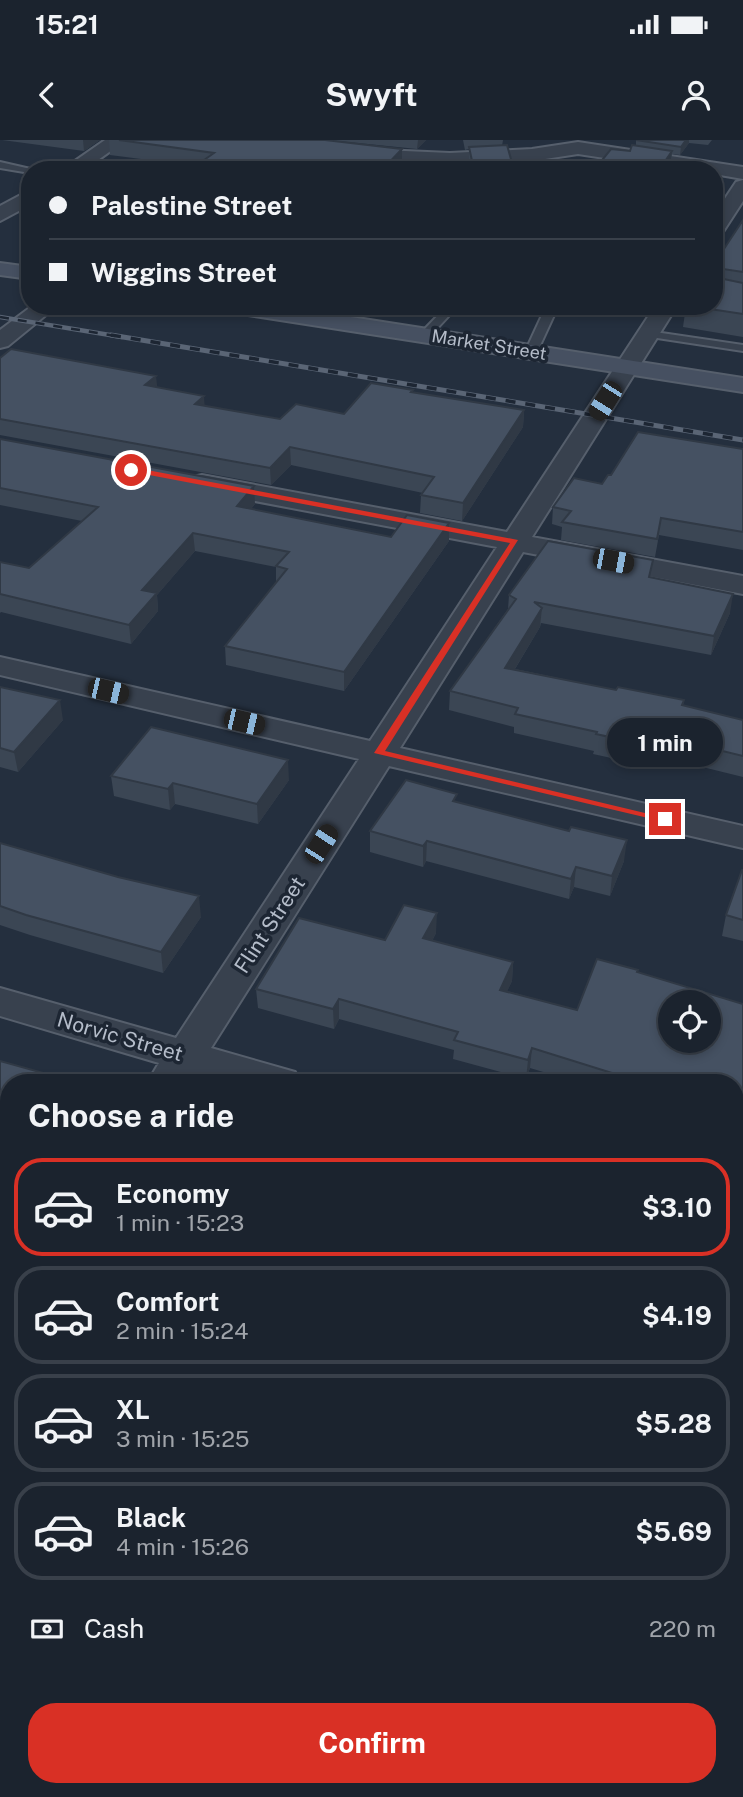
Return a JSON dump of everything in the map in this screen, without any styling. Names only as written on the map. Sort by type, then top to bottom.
[{"type":"main road","points":[[0,269],[21,272]]},
{"type":"main road","name":"Market Street","points":[[297,315],[743,385]]},
{"type":"street","points":[[85,161],[117,140]]},
{"type":"street","points":[[258,140],[382,156],[450,159],[532,155],[583,144],[677,161]]},
{"type":"street","points":[[723,169],[743,173]]},
{"type":"street","points":[[723,217],[743,186]]},
{"type":"street","points":[[0,215],[21,202]]},
{"type":"street","points":[[0,341],[34,315]]},
{"type":"street","name":"Flint Street","points":[[177,1070],[660,315]]},
{"type":"street","points":[[175,478],[743,585]]},
{"type":"street","points":[[0,666],[743,837]]},
{"type":"street","name":"Norvic Street","points":[[0,1002],[177,1070],[209,1074]]},
{"type":"lane","points":[[0,165],[21,168]]},
{"type":"lane","points":[[425,335],[444,315]]},
{"type":"lane","points":[[531,352],[548,315]]},
{"type":"lane","points":[[648,334],[743,348]]},
{"type":"building","points":[[119,140],[325,140],[402,149],[391,161],[203,161],[214,153]]},
{"type":"building","points":[[636,140],[686,140],[681,147]]},
{"type":"building","points":[[507,145],[511,161],[472,161],[469,147]]},
{"type":"building","points":[[632,145],[672,151],[665,161],[601,161],[611,149],[630,151]]},
{"type":"building","points":[[743,220],[743,272],[723,269],[723,250]]},
{"type":"building","points":[[723,279],[743,283],[743,314],[723,311]]},
{"type":"building","points":[[11,349],[156,376],[145,385],[204,396],[195,404],[280,419],[296,404],[344,414],[371,383],[524,410],[463,503],[421,495],[434,477],[290,447],[270,468],[0,419],[0,358]]},
{"type":"building","points":[[638,432],[743,449],[743,532],[661,518],[657,539],[562,522],[571,511],[553,507],[574,478],[602,484],[608,475],[611,475]]},
{"type":"building","points":[[0,439],[254,486],[237,506],[391,537],[407,515],[449,523],[344,672],[225,646],[287,569],[276,566],[289,552],[193,533],[142,590],[157,593],[129,625],[0,594],[0,562],[29,568],[98,507],[0,488]]},
{"type":"building","points":[[548,541],[653,560],[649,577],[733,594],[714,636],[534,602],[542,608],[505,668],[616,690],[618,687],[684,700],[682,705],[743,720],[743,756],[669,738],[664,749],[596,734],[597,732],[515,714],[518,708],[450,691],[516,599],[509,595]]},
{"type":"building","points":[[0,687],[60,700],[14,752],[0,748]]},
{"type":"building","points":[[151,727],[288,760],[257,804],[173,783],[168,789],[111,776]]},
{"type":"building","points":[[406,780],[457,794],[453,801],[569,831],[571,827],[627,840],[612,876],[576,867],[571,879],[427,841],[423,846],[370,831]]},
{"type":"building","points":[[0,843],[118,877],[199,896],[161,952],[0,906]]},
{"type":"building","points":[[743,870],[743,920],[726,915]]},
{"type":"building","points":[[404,905],[437,913],[423,938],[513,962],[500,990],[577,1010],[597,959],[697,990],[658,990],[658,1053],[721,1053],[721,997],[743,1004],[743,1074],[615,1074],[532,1048],[528,1060],[454,1040],[458,1032],[339,999],[333,1009],[256,989],[299,918],[385,940]]},
{"type":"building","points":[[0,1061],[47,1074],[0,1074]]},
{"type":"railway","points":[[0,317],[122,337]]},
{"type":"railway","points":[[111,335],[743,440]]},
{"type":"route","points":[[131,470],[515,542],[379,753],[665,819]]}]
